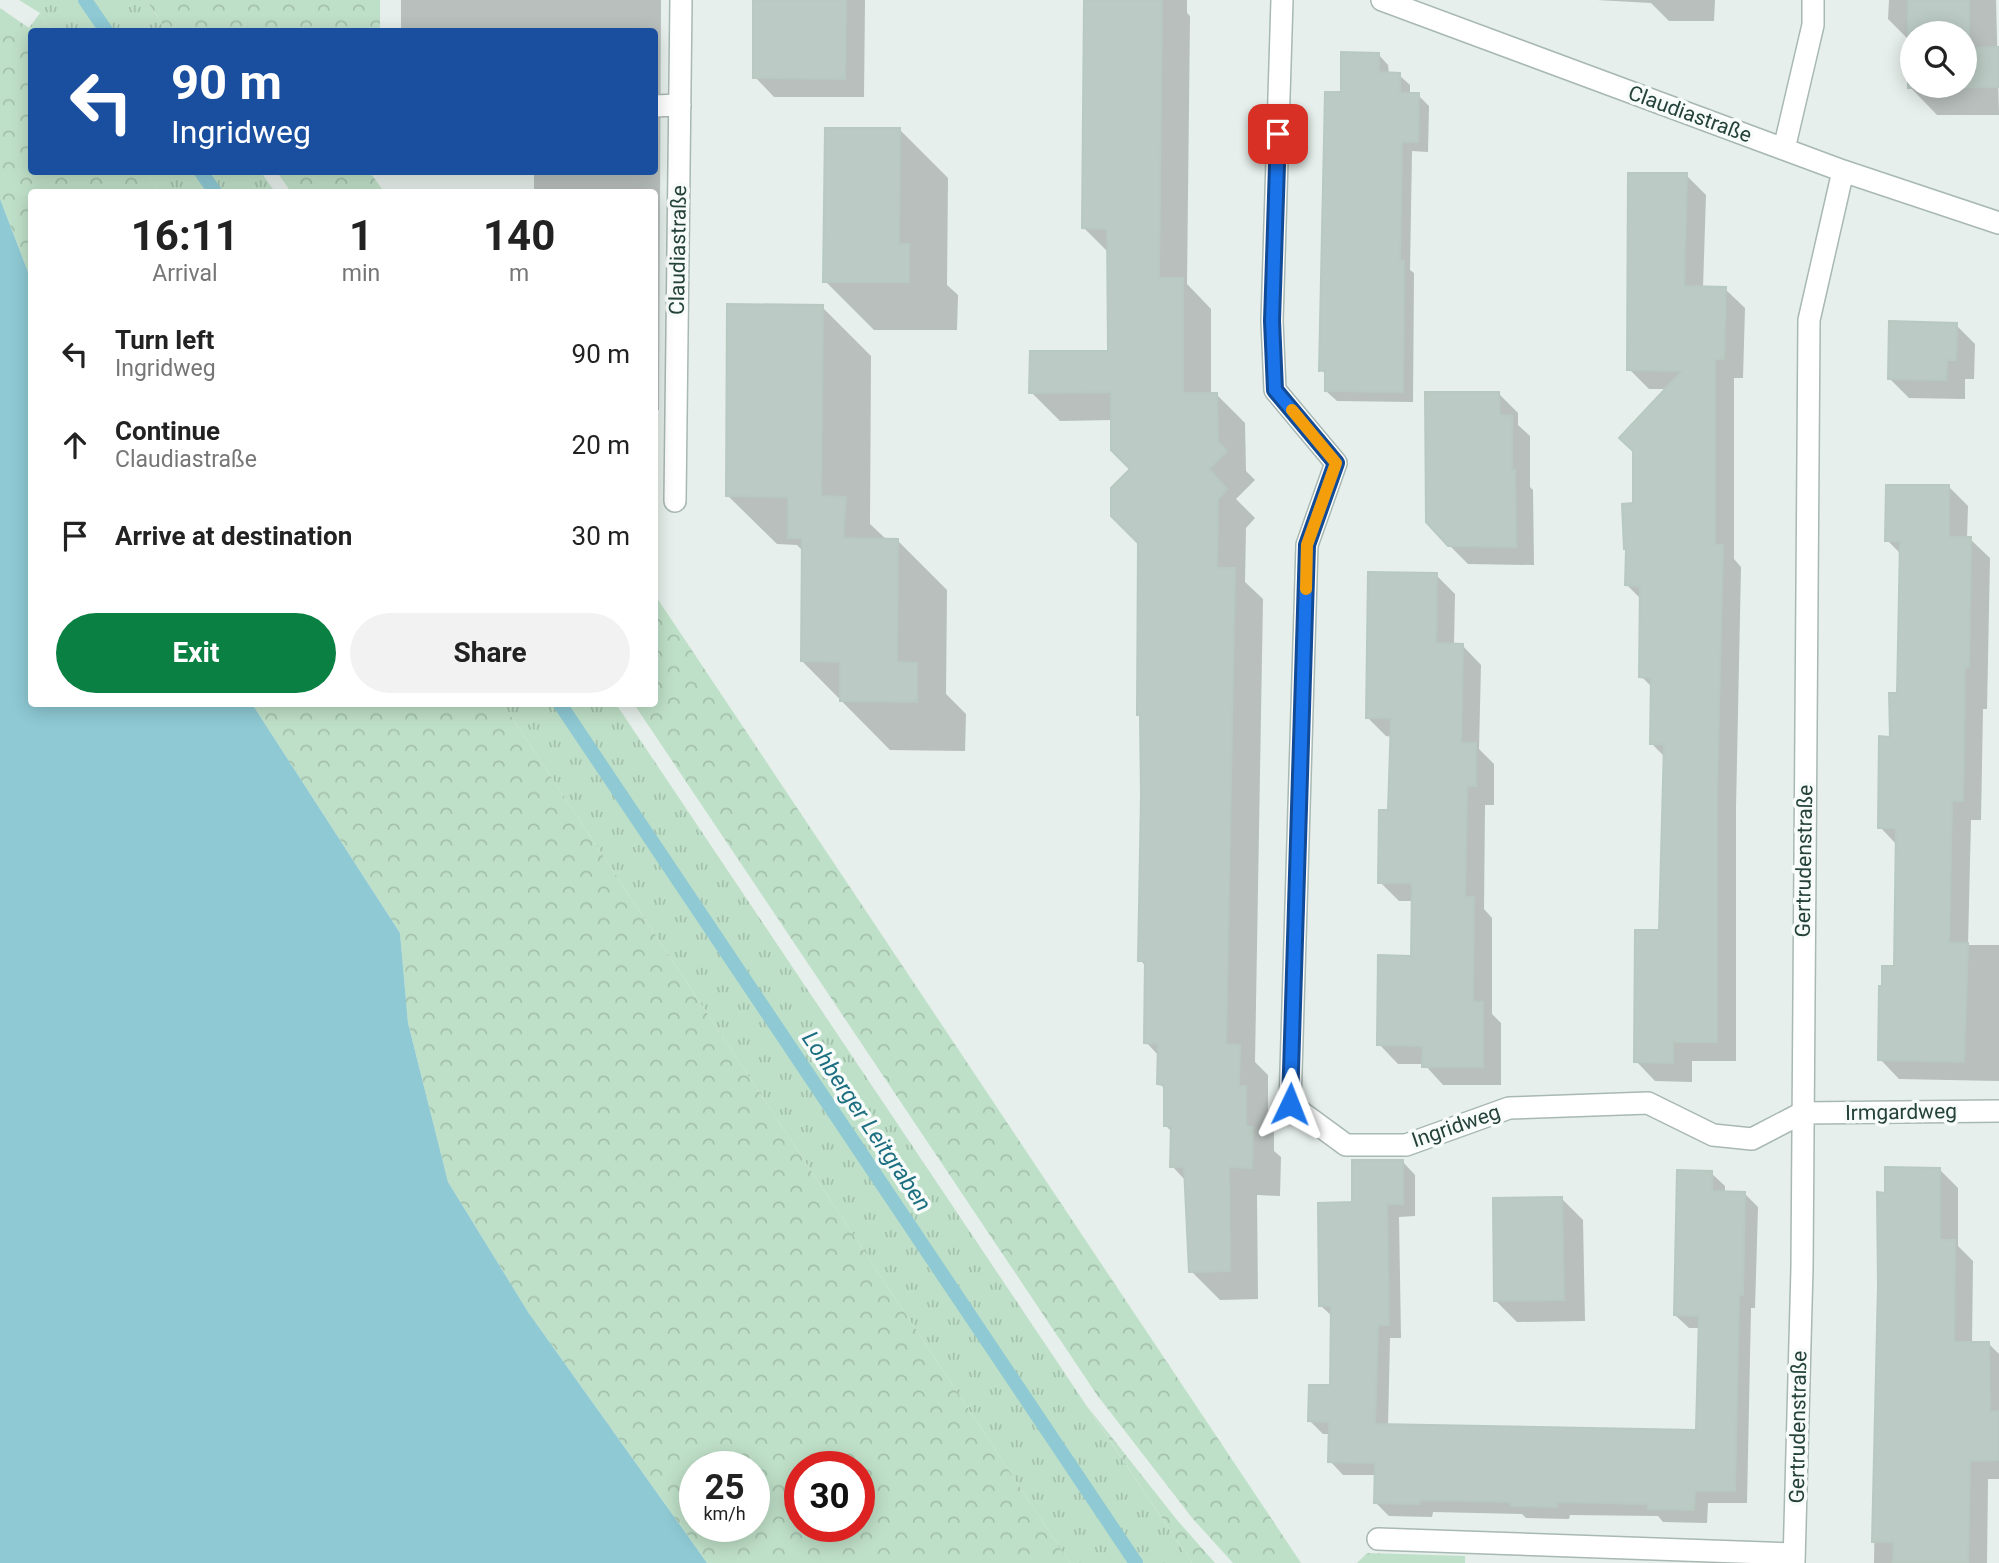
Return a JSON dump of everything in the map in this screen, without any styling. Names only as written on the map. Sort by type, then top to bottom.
[{"type":"street","name":"Claudiastraße","points":[[675,500],[681,0]]},
{"type":"street","name":"Ingridweg","points":[[1282,0],[1272,321],[1275,390],[1336,463],[1307,545],[1290,1104],[1346,1145],[1406,1145],[1508,1108],[1648,1103],[1713,1135],[1752,1139],[1802,1113]]},
{"type":"street","name":"Claudiastraße","points":[[1382,0],[1843,171],[1999,223]]},
{"type":"street","points":[[1784,149],[1813,25],[1813,0]]},
{"type":"street","points":[[658,106],[680,105]]},
{"type":"street","name":"Gertrudenstraße","points":[[1378,1539],[1794,1558],[1802,1268],[1809,320],[1843,171]]},
{"type":"street","name":"Irmgardweg","points":[[1802,1113],[1999,1111]]},
{"type":"green space","points":[[19,0],[146,0],[165,28],[50,28],[40,13]]},
{"type":"green space","points":[[146,0],[380,0],[380,28],[165,28]]},
{"type":"green space","points":[[0,8],[29,28],[28,175],[148,175],[158,189],[28,189],[28,272],[0,199]]},
{"type":"green space","points":[[40,13],[50,28],[29,28]]},
{"type":"green space","points":[[148,175],[263,175],[273,189],[158,189]]},
{"type":"green space","points":[[279,175],[372,175],[382,189],[289,189]]},
{"type":"green space","points":[[658,599],[1301,1563],[1233,1563],[1193,1519],[1097,1395],[636,707],[658,707]]},
{"type":"green space","points":[[254,707],[505,707],[1070,1563],[707,1563],[692,1542],[770,1542],[770,1451],[679,1451],[679,1524],[528,1312],[448,1182],[408,1023],[400,933]]},
{"type":"green space","points":[[505,707],[618,707],[1192,1563],[1070,1563]]},
{"type":"green space","points":[[1087,1406],[1177,1520],[1215,1563],[1192,1563]]},
{"type":"green space","points":[[1367,1553],[1465,1556],[1465,1563],[1357,1563]]},
{"type":"water","points":[[0,199],[28,272],[28,707],[254,707],[400,933],[408,1023],[448,1182],[528,1312],[679,1524],[679,1542],[692,1542],[707,1563],[0,1563]]},
{"type":"building","points":[[753,0],[846,0],[845,79],[753,78]]},
{"type":"building","points":[[1084,0],[1162,0],[1159,278],[1183,278],[1183,393],[1217,393],[1218,441],[1227,451],[1209,469],[1227,489],[1218,499],[1217,568],[1235,568],[1226,1044],[1240,1045],[1239,1086],[1246,1086],[1246,1126],[1253,1127],[1252,1168],[1229,1167],[1230,1271],[1189,1272],[1184,1167],[1170,1167],[1171,1126],[1164,1126],[1164,1085],[1157,1084],[1158,1044],[1144,1043],[1145,961],[1138,961],[1141,796],[1140,715],[1137,715],[1138,543],[1111,516],[1111,488],[1130,469],[1111,450],[1111,392],[1029,393],[1030,351],[1108,351],[1107,229],[1082,228]]},
{"type":"building","points":[[1908,0],[1969,0],[1969,21],[1908,21]]},
{"type":"building","points":[[1999,47],[1999,87],[1977,87],[1977,48]]},
{"type":"building","points":[[1341,52],[1379,53],[1379,72],[1400,73],[1400,93],[1419,93],[1418,142],[1402,142],[1400,261],[1404,261],[1403,392],[1325,391],[1325,370],[1319,371],[1325,92],[1341,92]]},
{"type":"building","points":[[825,128],[900,128],[899,244],[909,244],[909,282],[823,282]]},
{"type":"building","points":[[1628,173],[1687,173],[1684,286],[1726,287],[1724,359],[1715,359],[1715,545],[1723,545],[1717,787],[1717,1042],[1673,1042],[1673,1063],[1634,1062],[1635,930],[1659,930],[1664,744],[1650,744],[1651,678],[1639,677],[1640,586],[1625,585],[1626,549],[1622,504],[1633,503],[1633,451],[1619,438],[1682,371],[1627,370]]},
{"type":"building","points":[[727,304],[823,305],[821,496],[846,497],[843,538],[898,539],[897,662],[917,663],[917,702],[840,701],[840,662],[801,661],[802,538],[788,538],[788,497],[726,496]]},
{"type":"building","points":[[1889,321],[1957,323],[1956,360],[1947,360],[1946,380],[1888,379]]},
{"type":"building","points":[[1425,392],[1499,392],[1500,415],[1512,416],[1516,547],[1448,546],[1426,522]]},
{"type":"building","points":[[1886,485],[1949,485],[1949,537],[1971,537],[1963,801],[1952,801],[1949,943],[1968,943],[1964,1062],[1878,1060],[1879,986],[1882,986],[1882,966],[1894,966],[1896,828],[1878,828],[1879,736],[1890,737],[1889,693],[1897,693],[1900,541],[1885,541]]},
{"type":"building","points":[[1368,572],[1437,573],[1436,643],[1463,644],[1461,743],[1476,743],[1476,786],[1467,786],[1465,897],[1474,897],[1473,1002],[1483,1002],[1483,1067],[1422,1067],[1423,1046],[1377,1045],[1378,955],[1411,956],[1412,883],[1378,883],[1379,810],[1388,810],[1391,718],[1366,718]]},
{"type":"building","points":[[1352,1160],[1403,1160],[1403,1204],[1387,1204],[1389,1325],[1378,1325],[1375,1424],[1696,1430],[1699,1316],[1674,1315],[1677,1170],[1712,1171],[1712,1191],[1745,1192],[1743,1295],[1739,1295],[1735,1491],[1695,1491],[1694,1510],[1648,1509],[1648,1504],[1557,1502],[1557,1507],[1511,1506],[1511,1502],[1420,1500],[1420,1504],[1374,1503],[1375,1463],[1328,1462],[1329,1422],[1308,1421],[1309,1385],[1330,1385],[1331,1306],[1319,1306],[1318,1203],[1352,1202]]},
{"type":"building","points":[[1885,1167],[1940,1168],[1940,1240],[1955,1240],[1954,1342],[1989,1342],[1990,1412],[1999,1411],[1999,1460],[1970,1461],[1968,1563],[1893,1563],[1894,1542],[1872,1542],[1878,1285],[1877,1192],[1885,1193]]},
{"type":"building","points":[[1562,1197],[1564,1300],[1494,1301],[1493,1198]]},
{"type":"waterway","name":"Lohberger Leitgraben","points":[[85,0],[104,28]]},
{"type":"waterway","name":"Lohberger Leitgraben","points":[[203,175],[213,189]]},
{"type":"waterway","name":"Lohberger Leitgraben","points":[[562,707],[1136,1563]]},
{"type":"slow traffic","points":[[1292,410],[1336,463],[1307,545],[1306,589]]},
{"type":"route","points":[[1278,134],[1272,321],[1275,390],[1336,463],[1307,545],[1290,1104]]}]
